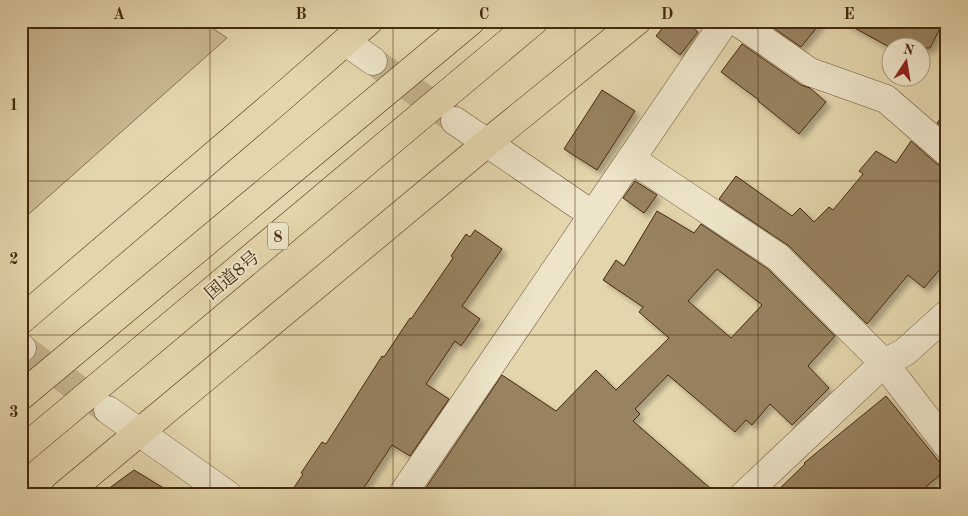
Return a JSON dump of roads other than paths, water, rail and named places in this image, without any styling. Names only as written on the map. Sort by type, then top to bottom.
[{"type":"highway","points":[[21,320],[369,21]]},
{"type":"highway","name":"8","points":[[21,396],[471,21]]},
{"type":"highway","name":"国道8号","points":[[21,451],[534,21]]},
{"type":"highway","points":[[64,495],[487,143],[637,21]]},
{"type":"street","points":[[402,495],[725,21]]},
{"type":"street","points":[[736,21],[810,72],[886,99],[947,152]]},
{"type":"street","points":[[346,42],[373,61]]},
{"type":"street","points":[[455,121],[592,216]]},
{"type":"street","points":[[631,159],[778,257],[884,363],[947,445]]},
{"type":"street","points":[[744,495],[884,363],[905,352],[947,314]]},
{"type":"street","points":[[108,410],[228,495]]},
{"type":"tunnel","points":[[373,61],[453,119]]},
{"type":"tunnel","points":[[22,348],[106,409]]}]
